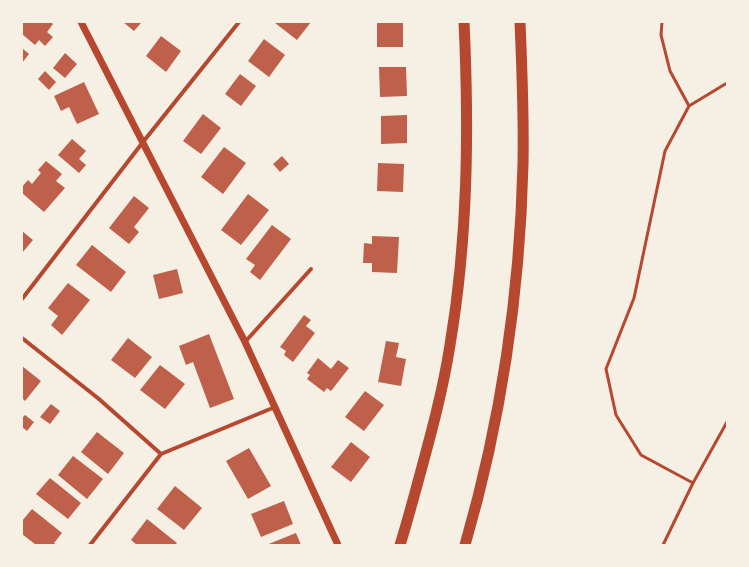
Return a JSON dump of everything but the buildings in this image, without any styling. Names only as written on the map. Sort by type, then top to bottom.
[{"type":"highway","points":[[400,545],[443,381],[458,288],[462,248],[467,148],[464,22]]},
{"type":"highway","points":[[465,545],[485,467],[499,400],[510,333],[520,231],[523,164],[523,95],[520,22]]},
{"type":"street","points":[[81,22],[245,342],[338,545]]},
{"type":"street","points":[[22,299],[143,142],[239,22]]},
{"type":"street","points":[[245,342],[311,269]]},
{"type":"street","points":[[22,338],[99,399],[161,454]]},
{"type":"street","points":[[90,545],[161,454],[275,407]]},
{"type":"lane","points":[[662,22],[661,35],[670,70],[689,106]]},
{"type":"lane","points":[[693,483],[641,455],[616,415],[606,370],[634,298],[665,152],[689,106],[727,83]]},
{"type":"lane","points":[[663,545],[693,483],[727,422]]}]
